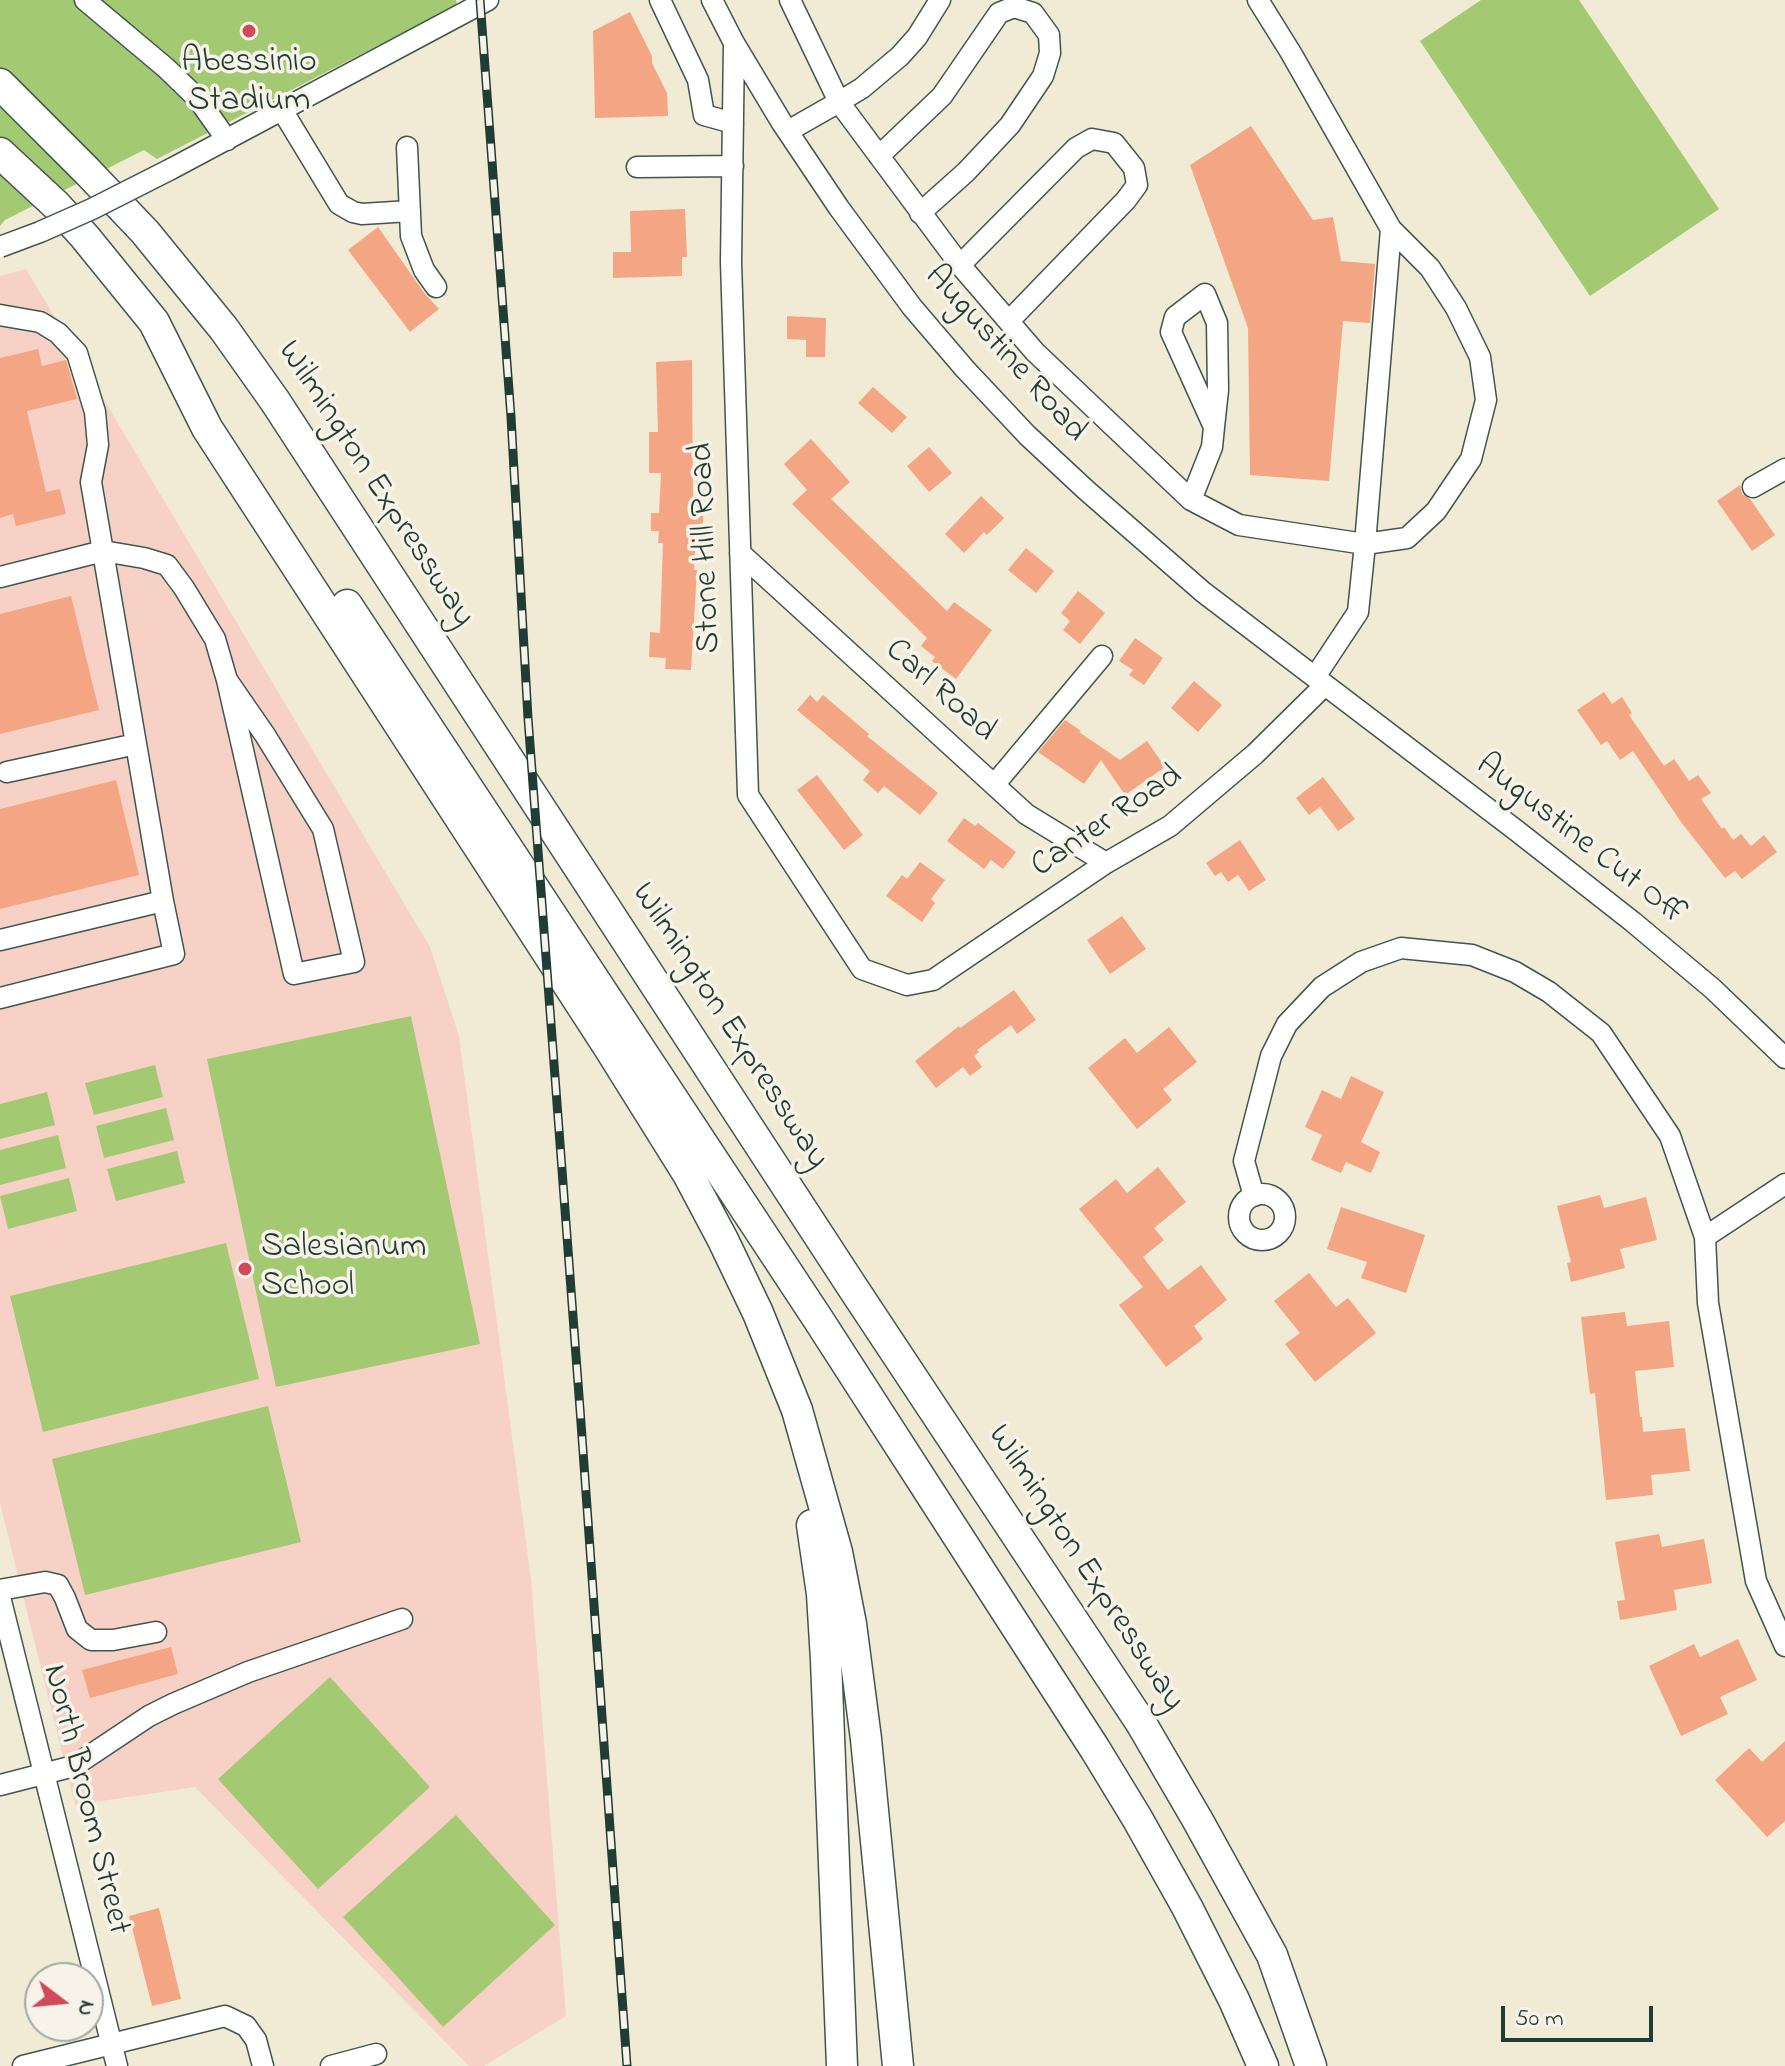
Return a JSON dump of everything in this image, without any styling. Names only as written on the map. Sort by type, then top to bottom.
[{"type":"highway","name":"Wilmington Expressway","points":[[0,84],[145,232],[224,329],[275,401],[879,1328],[1141,1723],[1272,1955],[1311,2066]]},
{"type":"highway","points":[[0,153],[85,237],[154,322],[233,432],[818,1319],[1095,1749],[1187,1907],[1263,2066]]},
{"type":"highway","points":[[154,322],[207,428],[688,1174],[770,1339],[797,1410],[818,1482],[837,1552],[851,1624],[866,1739],[898,2066]]},
{"type":"highway","points":[[770,1339],[814,1533],[822,1594],[842,2066]]},
{"type":"highway","points":[[1272,1955],[1331,2066]]},
{"type":"street","points":[[85,0],[198,99],[227,140]]},
{"type":"street","points":[[0,247],[79,215],[171,169],[488,0]]},
{"type":"street","points":[[660,0],[698,80],[704,115],[733,123]]},
{"type":"street","name":"Augustine Road","points":[[712,0],[734,43],[839,208],[912,307],[965,369],[1027,435],[1086,490],[1203,592],[1320,681]]},
{"type":"street","points":[[790,0],[839,102],[960,265],[1035,352],[1191,500],[1239,525],[1365,544],[1407,538],[1436,511],[1471,459],[1486,400],[1480,357],[1456,308],[1430,268],[1391,229],[1258,0]]},
{"type":"street","points":[[788,131],[862,88],[900,56],[917,37],[940,0]]},
{"type":"street","points":[[879,156],[942,96],[999,13],[1014,7],[1033,13],[1049,35],[1050,53],[1043,76],[1010,125],[966,172],[920,213]]},
{"type":"street","name":"Stone Hill Road","points":[[734,43],[731,262],[748,795],[862,969],[907,985]]},
{"type":"street","points":[[282,110],[339,204],[362,214],[410,211]]},
{"type":"street","points":[[960,265],[1076,148],[1092,139],[1114,143],[1134,168],[1137,185],[1009,321]]},
{"type":"street","points":[[407,147],[411,236],[424,270],[436,287]]},
{"type":"street","points":[[637,167],[733,166]]},
{"type":"street","name":"Canter Road","points":[[907,985],[933,980],[1106,863],[1170,826],[1255,754],[1320,681],[1358,612],[1391,229]]},
{"type":"street","points":[[1191,500],[1212,447],[1218,390],[1217,323],[1205,294],[1175,317],[1171,332],[1214,427]]},
{"type":"street","points":[[0,315],[40,322],[58,333],[77,353],[95,412],[98,445],[91,482],[174,954],[0,998]]},
{"type":"street","points":[[1753,487],[1785,469]]},
{"type":"street","points":[[0,577],[103,551],[167,565],[215,639],[294,974],[354,962],[323,829],[227,680]]},
{"type":"street","name":"Carl Road","points":[[740,553],[1026,814],[1106,863]]},
{"type":"street","points":[[994,785],[1102,656]]},
{"type":"street","name":"Augustine Cut Off","points":[[1320,681],[1645,932],[1713,989],[1785,1058]]},
{"type":"street","points":[[7,772],[136,744]]},
{"type":"street","points":[[0,940],[163,901]]},
{"type":"street","points":[[1254,1196],[1244,1161],[1271,1056],[1287,1024],[1322,987],[1361,962],[1401,948],[1472,955],[1515,972],[1549,992],[1601,1033],[1670,1136],[1705,1237],[1708,1303],[1756,1581],[1785,1646]]},
{"type":"street","points":[[1705,1237],[1785,1184]]},
{"type":"street","points":[[0,1590],[45,1582],[58,1585],[77,1629],[91,1640],[113,1640],[156,1632]]},
{"type":"street","name":"North Broom Street","points":[[0,1597],[117,2066]]},
{"type":"street","points":[[0,1785],[74,1766],[149,1716],[173,1704],[291,1657],[402,1619]]},
{"type":"street","points":[[23,2066],[225,2016],[246,2026],[256,2040],[263,2066]]},
{"type":"street","points":[[331,2066],[376,2054]]},
{"type":"shaded area","name":"Salesianum School","points":[[26,269],[430,947],[459,1036],[531,1580],[566,2016],[484,2066],[469,2066],[195,1787],[75,1805],[0,1503],[0,276]]},
{"type":"green space","points":[[0,0],[456,0],[457,5],[157,159],[144,150],[5,220],[0,226]]},
{"type":"green space","points":[[1481,0],[1579,0],[1719,209],[1590,296],[1420,41]]},
{"type":"green space","points":[[411,1016],[480,1344],[276,1387],[207,1059]]},
{"type":"green space","points":[[155,1065],[163,1097],[94,1115],[85,1083]]},
{"type":"green space","points":[[47,1092],[55,1125],[0,1139],[0,1104]]},
{"type":"green space","points":[[166,1108],[174,1140],[104,1158],[96,1126]]},
{"type":"green space","points":[[58,1135],[66,1168],[0,1185],[0,1150]]},
{"type":"green space","points":[[177,1151],[185,1183],[116,1201],[107,1169]]},
{"type":"green space","points":[[69,1178],[77,1211],[8,1229],[0,1196]]},
{"type":"green space","points":[[226,1243],[259,1379],[43,1432],[10,1296]]},
{"type":"green space","points":[[268,1406],[301,1542],[85,1595],[52,1459]]},
{"type":"green space","points":[[330,1677],[430,1787],[318,1889],[218,1779]]},
{"type":"green space","points":[[456,1815],[555,1925],[443,2027],[343,1917]]},
{"type":"building","points":[[630,12],[667,93],[668,116],[595,118],[593,31]]},
{"type":"building","points":[[1251,126],[1313,220],[1333,217],[1341,261],[1375,264],[1370,323],[1343,321],[1329,481],[1250,475],[1248,328],[1190,165]]},
{"type":"building","points":[[685,209],[687,257],[682,257],[682,276],[613,278],[613,252],[631,252],[630,211]]},
{"type":"building","points":[[378,227],[439,309],[410,332],[348,250]]},
{"type":"building","points":[[787,316],[826,318],[825,357],[806,357],[806,340],[787,339]]},
{"type":"building","points":[[38,349],[42,366],[66,360],[77,399],[27,411],[46,492],[60,489],[66,514],[16,526],[13,514],[0,518],[0,358]]},
{"type":"building","points":[[692,360],[693,501],[695,511],[703,511],[703,530],[696,529],[694,570],[697,570],[691,670],[665,669],[666,658],[649,657],[650,632],[660,633],[663,543],[658,543],[659,531],[651,531],[651,513],[659,513],[661,473],[649,473],[649,432],[658,432],[656,362]]},
{"type":"building","points":[[873,387],[907,417],[892,433],[858,403]]},
{"type":"building","points":[[811,439],[850,482],[831,499],[947,611],[954,602],[992,630],[956,679],[932,661],[935,657],[921,646],[927,638],[792,504],[807,490],[784,464]]},
{"type":"building","points":[[929,447],[952,473],[929,492],[907,466]]},
{"type":"building","points":[[1740,485],[1742,494],[1750,499],[1775,535],[1752,551],[1717,501]]},
{"type":"building","points":[[981,496],[1004,518],[987,535],[984,532],[964,553],[945,534]]},
{"type":"building","points":[[1026,548],[1054,571],[1036,593],[1008,570]]},
{"type":"building","points":[[1078,591],[1105,613],[1080,644],[1063,630],[1070,621],[1061,613]]},
{"type":"building","points":[[71,596],[99,710],[0,734],[0,614]]},
{"type":"building","points":[[1135,638],[1163,658],[1144,685],[1129,675],[1133,670],[1119,661]]},
{"type":"building","points":[[1194,681],[1222,705],[1198,732],[1171,708]]},
{"type":"building","points":[[1604,692],[1612,704],[1622,697],[1632,713],[1629,715],[1664,766],[1674,759],[1689,781],[1698,775],[1711,793],[1701,799],[1733,840],[1741,834],[1751,846],[1764,835],[1777,852],[1742,879],[1735,871],[1725,878],[1681,822],[1633,751],[1620,760],[1607,741],[1601,745],[1577,710]]},
{"type":"building","points":[[810,695],[817,702],[823,695],[869,734],[867,736],[938,793],[920,815],[884,786],[878,793],[863,780],[870,771],[797,710]]},
{"type":"building","points":[[1065,720],[1120,760],[1147,741],[1165,767],[1125,795],[1101,760],[1084,784],[1038,752]]},
{"type":"building","points":[[817,775],[863,835],[844,850],[797,790]]},
{"type":"building","points":[[1323,777],[1355,819],[1338,831],[1320,807],[1309,815],[1296,798]]},
{"type":"building","points":[[116,780],[139,875],[0,909],[0,809]]},
{"type":"building","points":[[964,818],[975,826],[978,823],[1016,852],[1003,869],[991,860],[984,869],[947,841]]},
{"type":"building","points":[[1240,840],[1266,880],[1249,891],[1238,875],[1228,882],[1221,872],[1215,876],[1206,863]]},
{"type":"building","points":[[920,862],[945,880],[931,899],[935,903],[922,922],[886,896],[902,875],[907,879]]},
{"type":"building","points":[[1122,916],[1146,949],[1110,974],[1087,940]]},
{"type":"building","points":[[1014,990],[1036,1020],[1017,1034],[1011,1025],[977,1050],[979,1052],[974,1056],[982,1067],[970,1076],[963,1067],[936,1088],[915,1061],[959,1026]]},
{"type":"building","points":[[1169,1027],[1197,1062],[1163,1089],[1172,1100],[1137,1129],[1088,1068],[1125,1038],[1137,1053]]},
{"type":"building","points":[[1351,1076],[1384,1092],[1361,1142],[1380,1152],[1371,1173],[1346,1162],[1341,1173],[1311,1160],[1322,1135],[1305,1127],[1322,1090],[1341,1099]]},
{"type":"building","points":[[1158,1167],[1186,1202],[1154,1228],[1164,1240],[1143,1257],[1168,1290],[1201,1265],[1227,1300],[1194,1326],[1203,1339],[1166,1367],[1119,1305],[1143,1287],[1079,1209],[1116,1179],[1127,1193]]},
{"type":"building","points":[[1600,1195],[1604,1208],[1646,1197],[1657,1240],[1620,1249],[1625,1268],[1571,1282],[1567,1263],[1571,1262],[1557,1206]]},
{"type":"building","points":[[1341,1207],[1425,1235],[1406,1293],[1361,1278],[1367,1262],[1327,1249]]},
{"type":"building","points":[[1309,1273],[1336,1307],[1348,1298],[1376,1333],[1315,1382],[1285,1344],[1300,1333],[1274,1301]]},
{"type":"building","points":[[1625,1312],[1627,1326],[1669,1321],[1674,1367],[1635,1371],[1640,1417],[1643,1432],[1685,1428],[1690,1471],[1651,1475],[1653,1495],[1606,1500],[1595,1393],[1590,1394],[1581,1317]]},
{"type":"building","points":[[1659,1534],[1662,1547],[1704,1539],[1712,1583],[1674,1590],[1677,1610],[1620,1620],[1617,1601],[1625,1600],[1615,1542]]},
{"type":"building","points":[[1738,1639],[1757,1680],[1720,1697],[1728,1714],[1681,1736],[1649,1666],[1694,1644],[1700,1657]]},
{"type":"building","points":[[171,1647],[178,1674],[90,1698],[82,1670]]},
{"type":"building","points":[[1785,1741],[1785,1821],[1767,1837],[1715,1780],[1749,1748],[1762,1762]]},
{"type":"building","points":[[159,1908],[181,1999],[152,2006],[129,1916]]},
{"type":"railway","points":[[480,0],[511,417],[528,718],[627,2066]]},
{"type":"place","name":"Abessinio Stadium","points":[[249,31]]},
{"type":"place","name":"Salesianum School","points":[[245,1269]]}]
